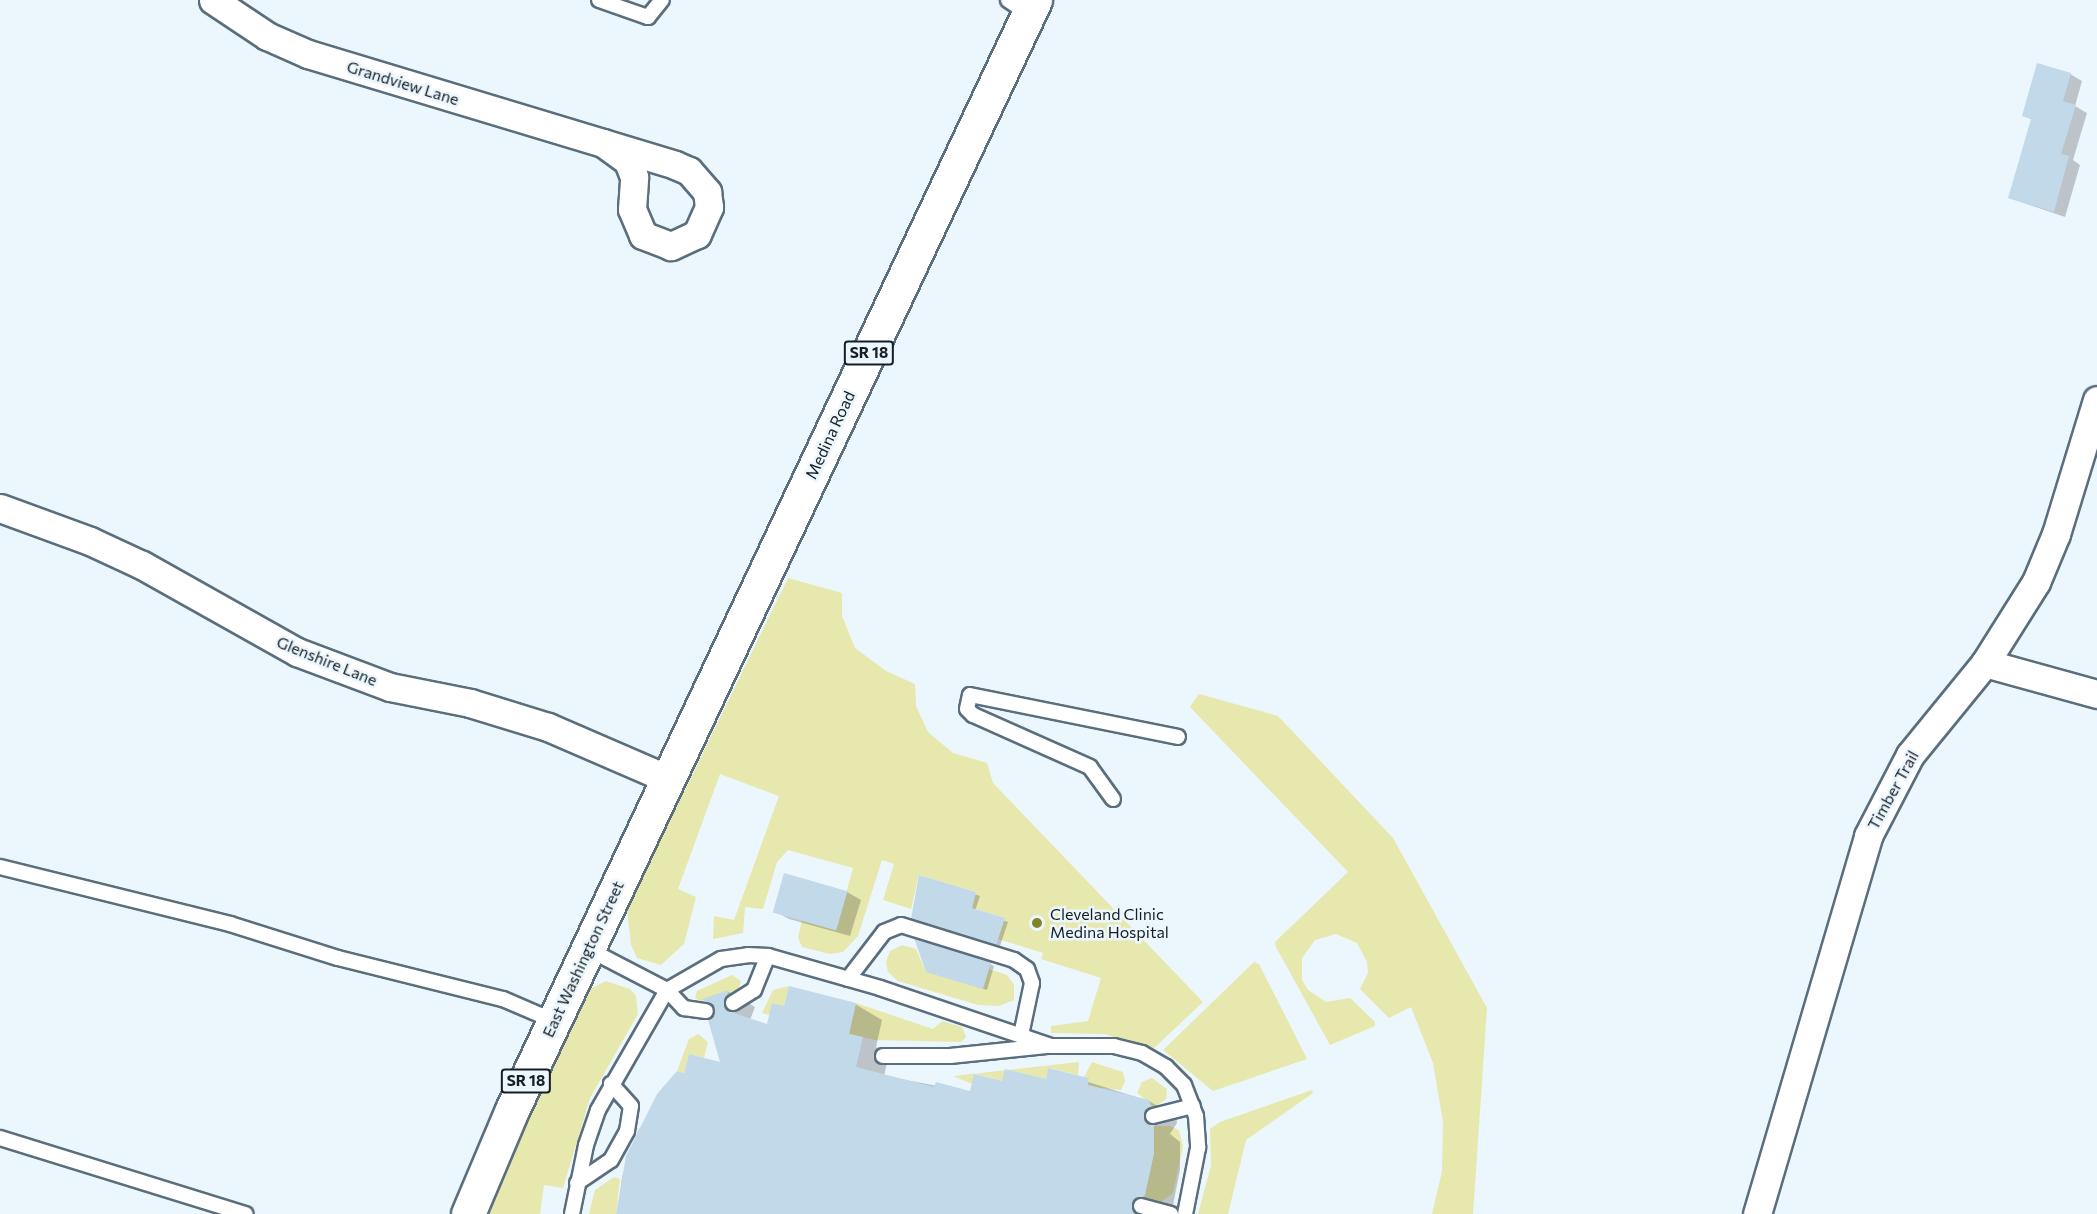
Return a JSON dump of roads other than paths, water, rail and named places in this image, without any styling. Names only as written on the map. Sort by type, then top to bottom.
[{"type":"highway","name":"Medina Road","points":[[702,707],[1024,5]]},
{"type":"highway","name":"East Washington Street","points":[[468,1214],[554,1021],[702,707]]},
{"type":"street","name":"Grandview Lane","points":[[213,0],[267,36],[308,54],[603,143]]},
{"type":"street","name":"Timber Trail","points":[[1757,1214],[1868,836],[1910,755],[1985,663],[2036,582],[2056,534],[2097,400]]},
{"type":"street","name":"Glenshire Lane","points":[[0,508],[90,541],[142,565],[297,652],[390,687],[470,704],[548,727],[668,779]]},
{"type":"street","points":[[1985,663],[2097,694]]},
{"type":"lane","points":[[599,0],[648,17],[662,0]]},
{"type":"lane","points":[[1113,799],[1090,767],[973,715],[967,709],[970,695],[1178,737]]},
{"type":"lane","points":[[0,867],[230,924],[338,958],[503,999],[554,1021]]},
{"type":"lane","points":[[848,979],[884,932],[901,925],[1014,960],[1027,969],[1032,983],[1021,1035]]},
{"type":"lane","points":[[588,949],[667,990],[684,1008],[706,1011]]},
{"type":"lane","points":[[733,1003],[754,990],[768,956]]},
{"type":"lane","points":[[572,1214],[577,1183],[595,1119],[611,1084],[667,990],[722,959],[768,956],[848,979],[1051,1046]]},
{"type":"lane","points":[[883,1056],[950,1056],[1051,1046],[1114,1046],[1142,1053],[1166,1067],[1184,1085],[1193,1106],[1198,1148],[1185,1214]]},
{"type":"lane","points":[[577,1183],[611,1160],[627,1131],[631,1106],[611,1084]]},
{"type":"lane","points":[[1153,1116],[1193,1106]]},
{"type":"lane","points":[[0,1138],[246,1214]]},
{"type":"lane","points":[[1141,1206],[1171,1214]]},
{"type":"place","name":"Cleveland Clinic Medina Hospital","points":[[1037,923]]}]
